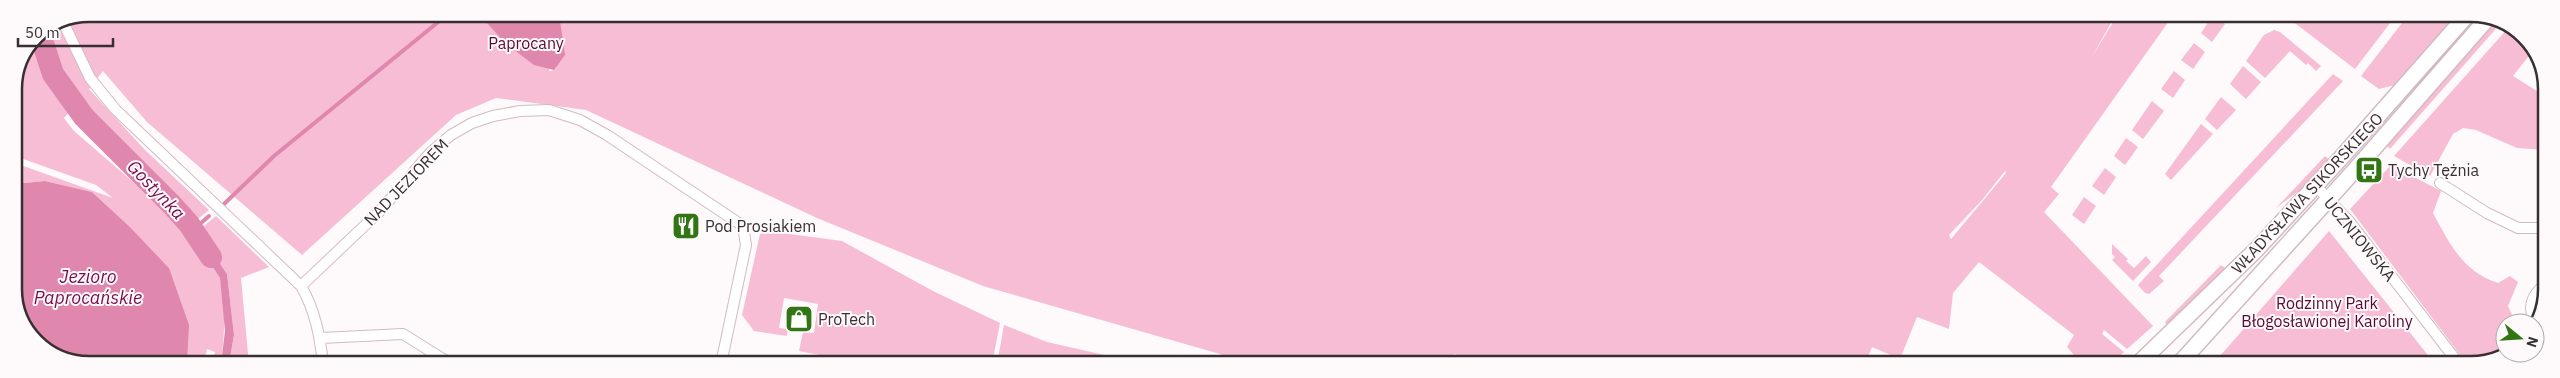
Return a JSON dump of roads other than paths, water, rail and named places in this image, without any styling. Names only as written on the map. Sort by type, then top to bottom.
[{"type":"street","name":"WŁADYSŁAWA SIKORSKIEGO","points":[[2146,356],[2257,249],[2316,186],[2461,22]]},
{"type":"street","name":"WŁADYSŁAWA SIKORSKIEGO","points":[[2186,356],[2483,24]]},
{"type":"street","points":[[66,27],[90,78],[115,109],[301,286],[311,303],[321,338],[322,356]]},
{"type":"street","name":"NAD JEZIOREM","points":[[301,286],[379,212],[431,152],[451,135],[472,123],[493,116],[520,111],[549,110],[580,120],[607,135],[743,226],[746,245],[723,356]]},
{"type":"street","points":[[2440,183],[2486,214],[2518,228],[2538,228]]},
{"type":"street","name":"UCZNIOWSKA","points":[[2316,186],[2349,221],[2453,356]]},
{"type":"street","points":[[2531,313],[2530,310],[2534,295],[2538,292]]},
{"type":"street","points":[[321,338],[403,334],[438,356]]},
{"type":"water","points":[[486,22],[560,22],[565,55],[554,70],[534,65],[505,43]]},
{"type":"water","name":"Jezioro Paprocańskie","points":[[45,181],[92,192],[130,227],[169,268],[189,325],[187,356],[80,355],[56,347],[45,339],[31,322],[24,302],[23,183]]},
{"type":"water","points":[[198,231],[227,274],[234,335],[230,356],[222,356],[225,331],[220,278],[191,233]]},
{"type":"waterway","points":[[223,205],[274,156],[438,22]]},
{"type":"waterway","name":"Gostynka","points":[[42,42],[53,74],[84,117],[172,205],[189,224],[211,257]]},
{"type":"waterway","points":[[193,230],[209,216]]},
{"type":"place","name":"Tychy Tężnia","points":[[2369,170]]},
{"type":"place","name":"Pod Prosiakiem","points":[[686,226]]},
{"type":"place","name":"ProTech","points":[[799,319]]},
{"type":"park label","name":"Paprocany","points":[[526,43]]},
{"type":"park label","name":"Rodzinny Park Błogosławionej Karoliny","points":[[2327,312]]}]
